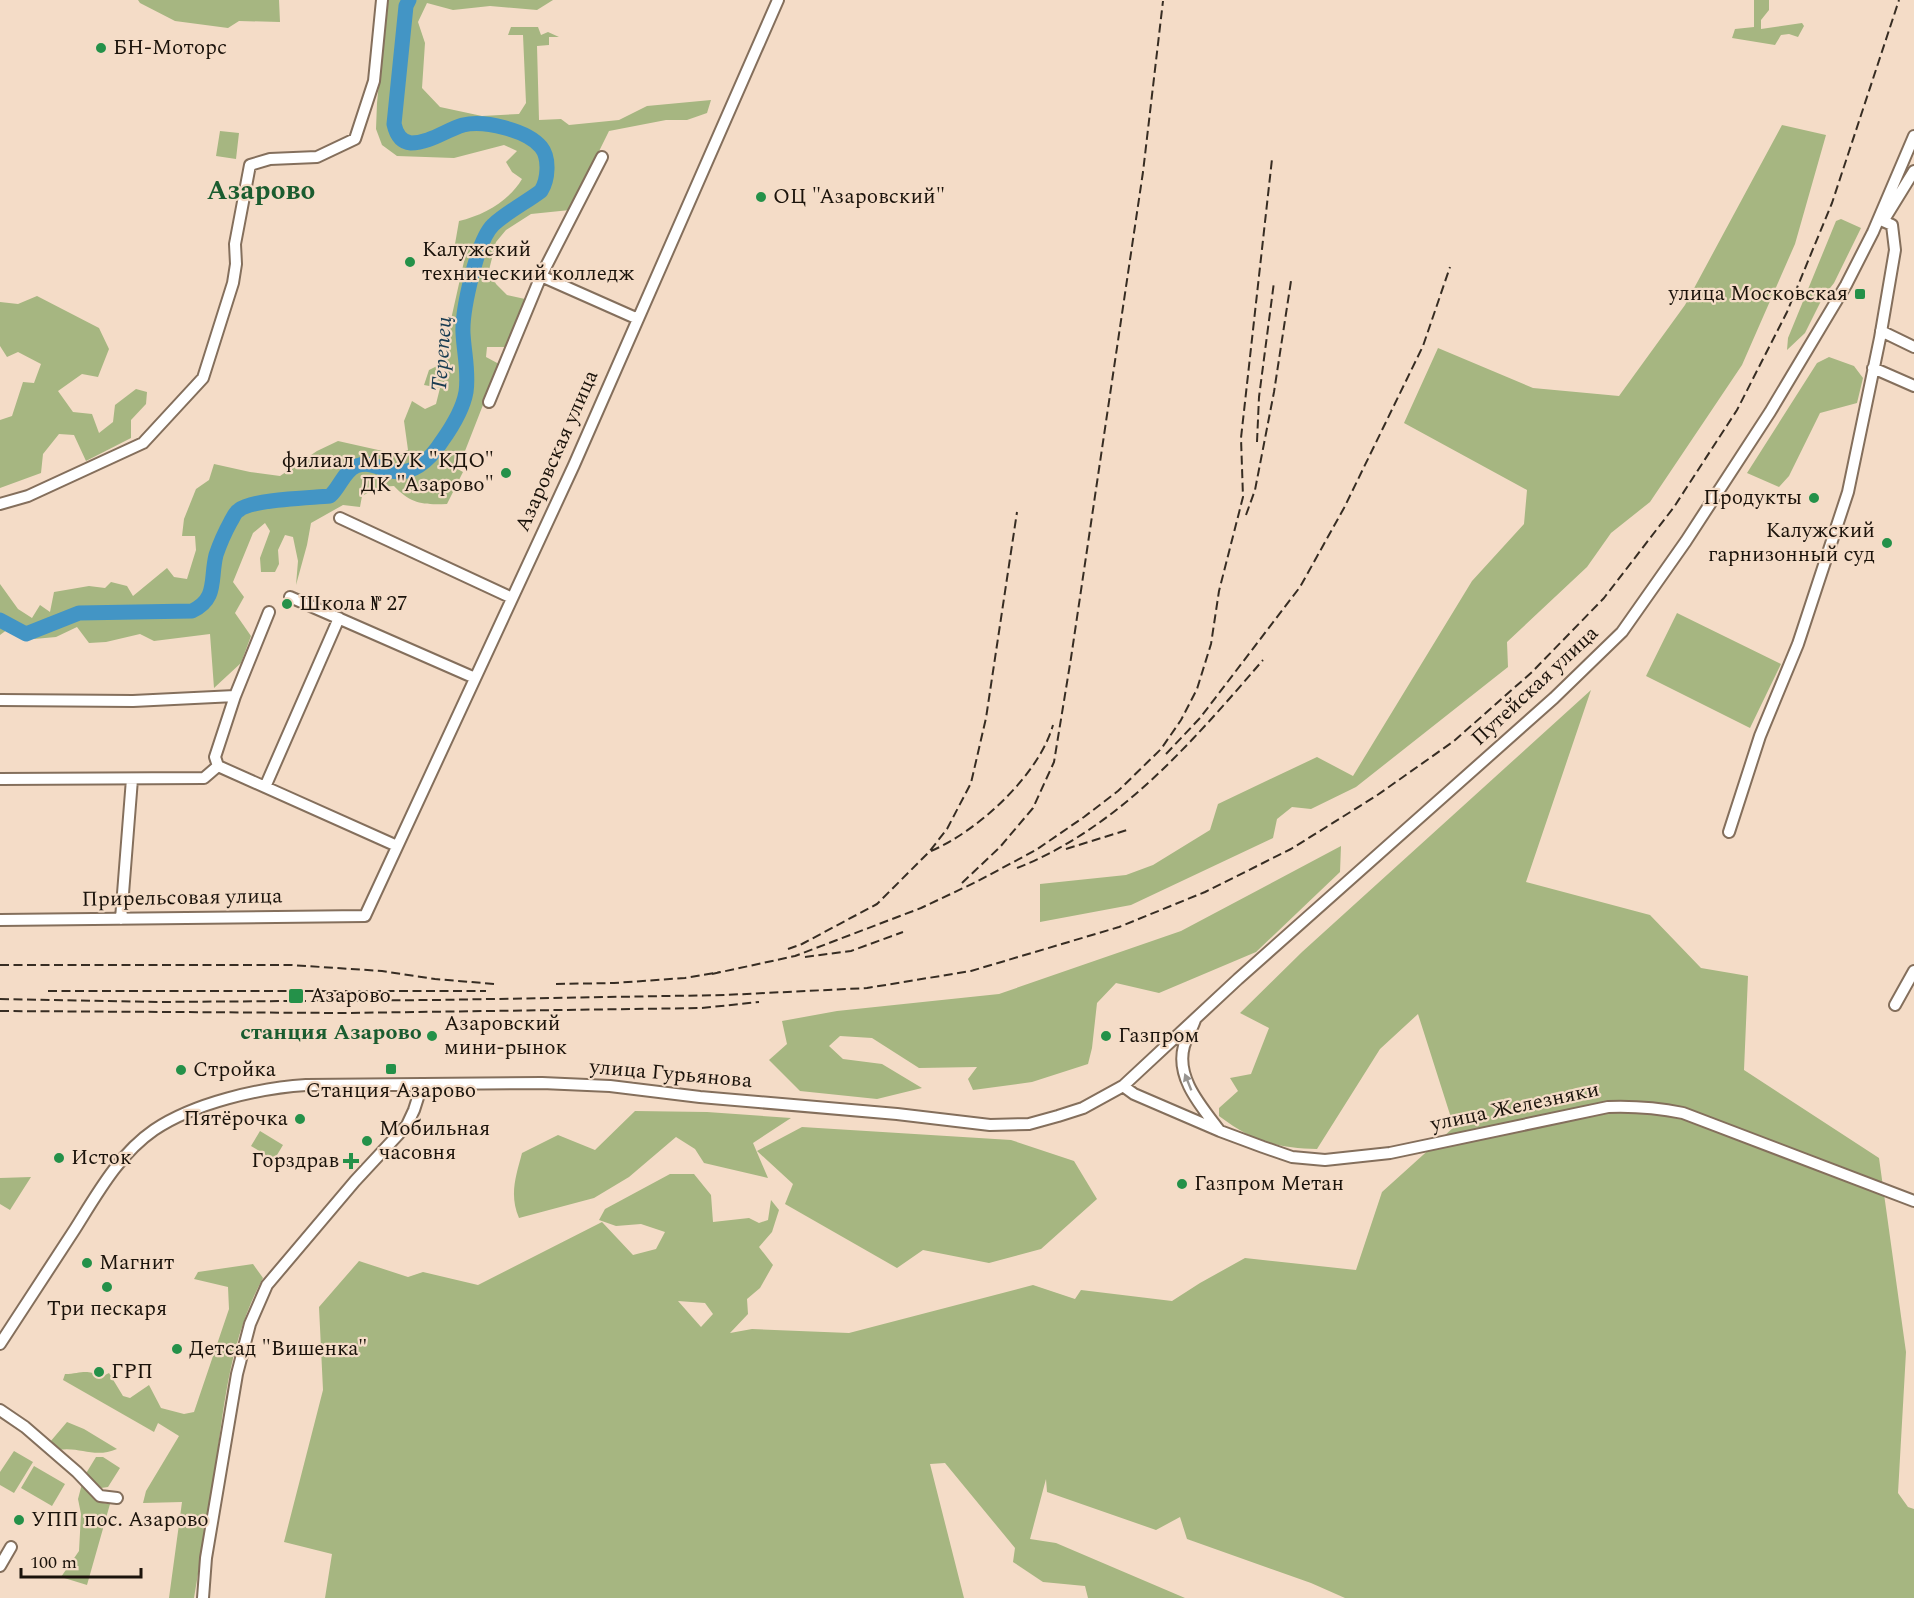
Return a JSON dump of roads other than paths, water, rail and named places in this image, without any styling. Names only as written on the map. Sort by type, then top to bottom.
[{"type":"street","points":[[0,504],[28,496],[143,443],[203,378],[233,283],[236,264],[235,244],[250,165],[270,159],[317,157],[355,139],[374,81],[382,0]]},
{"type":"street","name":"Азаровская улица","points":[[365,916],[574,465],[778,0]]},
{"type":"street","name":"Путейская улица","points":[[1123,1086],[1196,1017],[1554,698],[1622,632],[1686,541],[1770,412],[1846,285],[1874,232],[1914,136]]},
{"type":"street","points":[[489,402],[541,276],[602,157]]},
{"type":"street","name":"Путейская улица","points":[[1874,232],[1914,171]]},
{"type":"street","points":[[1729,832],[1760,736],[1798,644],[1848,492],[1874,368],[1895,250],[1892,225],[1883,221]]},
{"type":"street","points":[[541,276],[638,319]]},
{"type":"street","points":[[1881,331],[1914,347]]},
{"type":"street","points":[[1874,368],[1914,386]]},
{"type":"street","points":[[340,519],[512,598]]},
{"type":"street","points":[[290,597],[475,678]]},
{"type":"street","points":[[269,612],[235,696],[215,757],[218,766],[397,846]]},
{"type":"street","points":[[266,787],[339,618]]},
{"type":"street","points":[[0,700],[134,702],[235,696]]},
{"type":"street","points":[[0,779],[204,778],[218,766]]},
{"type":"street","points":[[121,919],[132,779]]},
{"type":"street","name":"Прирельсовая улица","points":[[0,920],[365,916]]},
{"type":"street","points":[[1895,1005],[1914,971]]},
{"type":"street","points":[[1196,1017],[1184,1047],[1185,1076],[1194,1094],[1220,1131]]},
{"type":"street","name":"улица Гурьянова","points":[[0,1344],[96,1195],[120,1162],[153,1131],[177,1116],[268,1088],[306,1085],[444,1083],[610,1086],[990,1125],[1029,1124],[1058,1116],[1083,1108],[1123,1086]]},
{"type":"street","points":[[203,1598],[206,1558],[237,1374],[250,1324],[267,1285],[355,1181],[407,1125],[422,1085]]},
{"type":"street","name":"улица Железняки","points":[[1123,1086],[1134,1094],[1220,1131],[1292,1157],[1325,1160],[1390,1153],[1608,1107],[1661,1109],[1683,1113],[1914,1201]]},
{"type":"street","points":[[0,1410],[25,1427],[77,1472],[100,1496],[117,1498]]},
{"type":"street","points":[[0,1566],[11,1547]]},
{"type":"waterway","name":"Терепец","points":[[0,620],[26,634],[79,613],[192,611],[206,601],[212,588],[216,555],[238,511],[246,506],[268,501],[330,496],[352,468],[364,464],[404,472],[426,461],[446,436],[465,398],[467,377],[463,323],[468,293],[481,245],[493,225],[541,191],[547,163],[544,152],[534,141],[516,131],[493,125],[463,125],[431,139],[411,143],[399,136],[394,124],[406,6],[409,0]]},
{"type":"railway","points":[[0,999],[157,1002],[435,1000],[725,995],[867,988],[971,971],[1119,927],[1205,892],[1291,849],[1376,796],[1454,741],[1532,672],[1604,598],[1674,507],[1737,410],[1787,312],[1832,203],[1899,0]]},
{"type":"railway","points":[[962,883],[1000,847],[1033,808],[1054,762],[1143,172],[1163,1]]},
{"type":"railway","points":[[712,974],[795,956],[921,908],[1036,850],[1118,791],[1161,749],[1181,720],[1197,689],[1211,644],[1219,591],[1243,497],[1241,438],[1272,159]]},
{"type":"railway","points":[[1166,754],[1200,718],[1300,587],[1344,508],[1423,346],[1450,267]]},
{"type":"railway","points":[[1246,515],[1255,490],[1274,392],[1291,281]]},
{"type":"railway","points":[[1257,442],[1259,397],[1274,282]]},
{"type":"railway","points":[[788,949],[802,944],[877,904],[929,852],[947,829],[971,783],[986,718],[1017,512]]},
{"type":"railway","points":[[1017,868],[1054,851],[1089,830],[1121,806],[1181,751],[1263,660]]},
{"type":"railway","points":[[931,851],[949,842],[987,816],[1021,782],[1046,744],[1053,725]]},
{"type":"railway","points":[[1066,849],[1127,830]]},
{"type":"railway","points":[[805,957],[851,951],[903,932]]},
{"type":"railway","points":[[0,965],[291,965],[382,971],[435,979],[495,984]]},
{"type":"railway","points":[[556,984],[685,978],[720,972]]},
{"type":"railway","points":[[48,991],[486,991]]},
{"type":"railway","points":[[0,1011],[342,1013],[702,1008],[759,1002]]},
{"type":"place","name":"БН-Моторс","points":[[101,48]]},
{"type":"place","name":"ОЦ \"Азаровский\"","points":[[761,197]]},
{"type":"place","name":"Калужский технический колледж","points":[[410,262]]},
{"type":"place","name":"улица Московская","points":[[1860,294]]},
{"type":"place","name":"филиал МБУК \"КДО\" ДК \"Азарово\"","points":[[506,473]]},
{"type":"place","name":"Продукты","points":[[1814,498]]},
{"type":"place","name":"Калужский гарнизонный суд","points":[[1887,543]]},
{"type":"place","name":"Школа № 27","points":[[287,604]]},
{"type":"place","name":"Азарово","points":[[296,996]]},
{"type":"place","name":"Азаровский мини-рынок","points":[[432,1036]]},
{"type":"place","name":"Газпром","points":[[1106,1036]]},
{"type":"place","name":"Станция Азарово","points":[[391,1069]]},
{"type":"place","name":"Стройка","points":[[181,1070]]},
{"type":"place","name":"Пятёрочка","points":[[300,1119]]},
{"type":"place","name":"Мобильная часовня","points":[[367,1141]]},
{"type":"place","name":"Исток","points":[[59,1158]]},
{"type":"place","name":"Горздрав","points":[[351,1161]]},
{"type":"place","name":"Газпром Метан","points":[[1182,1184]]},
{"type":"place","name":"Магнит","points":[[87,1263]]},
{"type":"place","name":"Три пескаря","points":[[107,1287]]},
{"type":"place","name":"Детсад \"Вишенка\"","points":[[177,1349]]},
{"type":"place","name":"ГРП","points":[[99,1372]]},
{"type":"place","name":"УПП пос. Азарово","points":[[19,1520]]},
{"type":"district","name":"Азарово","points":[[261,191]]},
{"type":"district","name":"станция Азарово","points":[[331,1032]]}]
